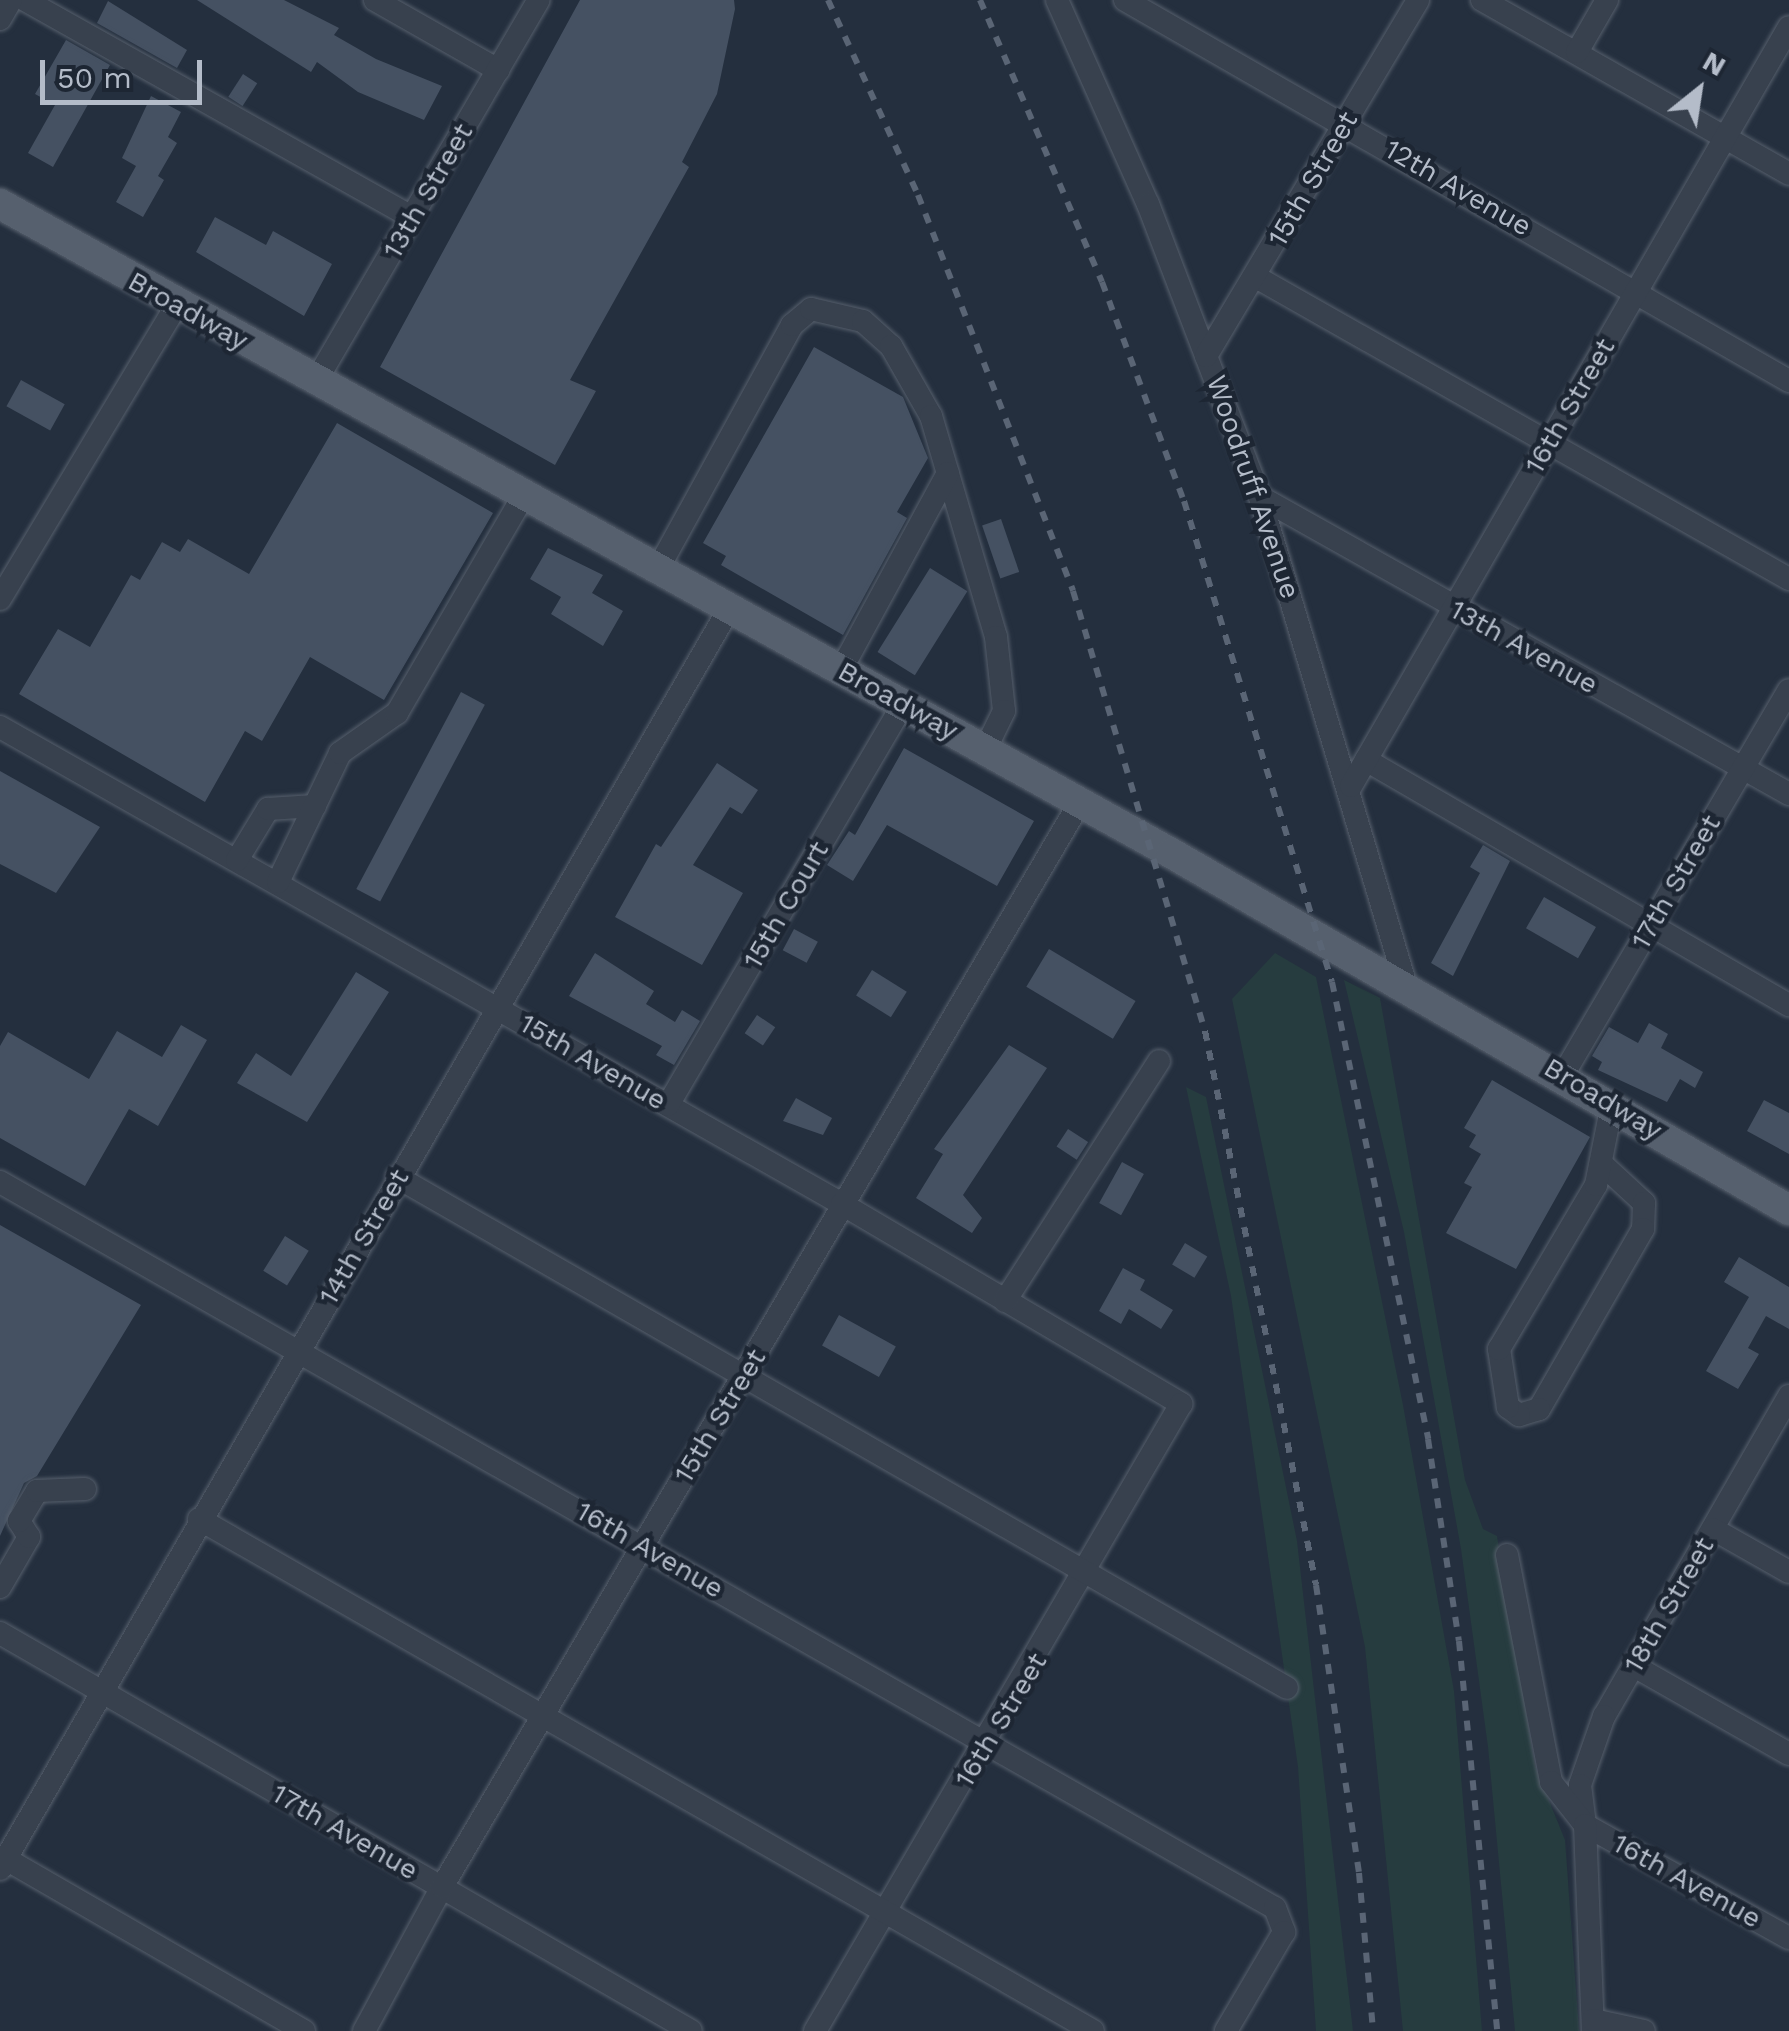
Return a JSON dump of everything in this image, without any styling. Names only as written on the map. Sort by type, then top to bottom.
[{"type":"main road","name":"Broadway","points":[[1,207],[1080,802],[1563,1075],[1789,1210]]},
{"type":"street","points":[[0,19],[11,0]]},
{"type":"street","points":[[25,0],[412,217]]},
{"type":"street","points":[[375,0],[498,70]]},
{"type":"street","name":"13th Street","points":[[316,381],[539,0]]},
{"type":"street","name":"Woodruff Avenue","points":[[1057,0],[1206,356],[1260,497],[1351,786],[1406,989]]},
{"type":"street","name":"12th Avenue","points":[[1125,0],[1346,122],[1789,381]]},
{"type":"street","name":"15th Street","points":[[1206,356],[1418,0]]},
{"type":"street","points":[[1482,0],[1789,174]]},
{"type":"street","points":[[1576,52],[1607,0]]},
{"type":"street","name":"16th Street","points":[[1351,786],[1789,26]]},
{"type":"street","points":[[1256,277],[1789,579]]},
{"type":"street","points":[[0,599],[176,306]]},
{"type":"street","points":[[659,567],[792,325],[811,309],[862,321],[891,346],[931,416],[948,473],[1006,683],[1004,711],[984,750]]},
{"type":"street","points":[[841,670],[948,473]]},
{"type":"street","points":[[278,882],[340,753],[397,713],[525,493]]},
{"type":"street","name":"13th Avenue","points":[[1260,497],[1789,794]]},
{"type":"street","name":"14th Street","points":[[3,1864],[99,1690],[730,607]]},
{"type":"street","name":"17th Street","points":[[1563,1075],[1789,690]]},
{"type":"street","name":"15th Court","points":[[668,1105],[904,705]]},
{"type":"street","name":"15th Avenue","points":[[0,727],[842,1204],[1181,1404]]},
{"type":"street","points":[[1366,760],[1650,928],[1789,1004]]},
{"type":"street","name":"15th Street","points":[[364,2031],[442,1887],[641,1545],[745,1378],[842,1204],[1080,802]]},
{"type":"street","points":[[237,860],[268,809],[315,806]]},
{"type":"street","points":[[1005,1301],[1159,1060]]},
{"type":"street","points":[[1603,1165],[1644,1203],[1643,1228],[1539,1409],[1519,1415],[1508,1407],[1499,1349],[1603,1165],[1612,1104]]},
{"type":"street","points":[[397,1178],[1287,1688]]},
{"type":"street","name":"16th Avenue","points":[[0,1182],[1274,1908],[1284,1932],[1226,2031]]},
{"type":"street","name":"18th Street","points":[[1586,1825],[1580,1786],[1587,1756],[1634,1666],[1789,1396]]},
{"type":"street","name":"16th Street","points":[[815,2031],[884,1911],[988,1745],[1181,1404]]},
{"type":"street","points":[[0,1586],[29,1537],[19,1520],[37,1491],[85,1488]]},
{"type":"street","points":[[199,1519],[1093,2031]]},
{"type":"street","points":[[1712,1529],[1789,1572]]},
{"type":"street","points":[[1507,1555],[1552,1782],[1586,1825],[1593,2026],[1644,2031]]},
{"type":"street","name":"17th Avenue","points":[[0,1633],[690,2031]]},
{"type":"street","points":[[1634,1666],[1789,1754]]},
{"type":"street","name":"16th Avenue","points":[[1586,1825],[1789,1938]]},
{"type":"street","points":[[3,1864],[304,2031]]},
{"type":"green space","points":[[1275,953],[1316,977],[1403,1405],[1454,1691],[1482,2031],[1403,2031],[1365,1647],[1232,999]]},
{"type":"green space","points":[[1344,980],[1380,998],[1465,1480],[1483,1529],[1497,1536],[1535,1766],[1565,1840],[1579,2031],[1515,2031],[1488,1747],[1461,1549],[1404,1232]]},
{"type":"green space","points":[[1186,1087],[1206,1097],[1297,1541],[1353,2031],[1316,2031],[1298,1767],[1231,1296]]},
{"type":"building","points":[[197,0],[284,0],[339,28],[334,35],[376,59],[442,86],[424,120],[358,92],[317,62],[311,72]]},
{"type":"building","points":[[580,0],[734,0],[735,9],[717,94],[682,162],[689,167],[570,380],[596,391],[555,465],[380,367]]},
{"type":"building","points":[[108,1],[187,50],[177,68],[97,23]]},
{"type":"building","points":[[66,40],[110,65],[53,167],[28,153],[55,105],[35,94]]},
{"type":"building","points":[[243,74],[257,83],[243,106],[228,97]]},
{"type":"building","points":[[151,96],[181,112],[168,137],[177,143],[158,176],[164,180],[143,217],[116,202],[136,166],[122,158]]},
{"type":"building","points":[[215,217],[266,245],[273,231],[332,264],[304,316],[196,252]]},
{"type":"building","points":[[814,347],[903,397],[928,458],[897,512],[907,518],[843,635],[721,565],[726,556],[703,543]]},
{"type":"building","points":[[21,380],[65,404],[50,430],[6,406]]},
{"type":"building","points":[[337,423],[493,513],[384,700],[310,657],[262,741],[245,731],[205,802],[19,694],[58,629],[90,647],[131,575],[140,580],[162,542],[180,552],[188,539],[249,574]]},
{"type":"building","points":[[1001,519],[1019,572],[1000,578],[982,526]]},
{"type":"building","points":[[548,548],[603,575],[592,593],[623,611],[603,646],[551,614],[561,597],[530,579]]},
{"type":"building","points":[[930,568],[967,591],[915,675],[878,652]]},
{"type":"building","points":[[461,692],[485,705],[380,902],[356,889]]},
{"type":"building","points":[[904,748],[1034,821],[997,886],[887,825],[853,881],[827,865],[849,831],[855,835]]},
{"type":"building","points":[[717,763],[758,790],[742,814],[730,807],[693,865],[743,893],[702,965],[615,917],[656,844],[661,847]]},
{"type":"building","points":[[0,771],[100,827],[56,893],[0,864]]},
{"type":"building","points":[[1483,845],[1510,861],[1453,976],[1431,963],[1480,873],[1470,867]]},
{"type":"building","points":[[1544,897],[1596,927],[1578,958],[1526,928]]},
{"type":"building","points":[[794,929],[818,942],[807,963],[783,950]]},
{"type":"building","points":[[1049,949],[1136,1001],[1113,1039],[1026,987]]},
{"type":"building","points":[[595,953],[654,991],[646,1004],[675,1022],[682,1010],[700,1021],[674,1065],[656,1055],[662,1046],[569,996]]},
{"type":"building","points":[[872,970],[907,992],[891,1017],[856,995]]},
{"type":"building","points":[[356,972],[389,992],[307,1122],[237,1083],[256,1053],[291,1076]]},
{"type":"building","points":[[757,1015],[775,1027],[763,1046],[745,1033]]},
{"type":"building","points":[[1649,1023],[1668,1034],[1661,1048],[1703,1072],[1695,1088],[1680,1079],[1667,1102],[1598,1070],[1602,1062],[1592,1056],[1609,1027],[1638,1043]]},
{"type":"building","points":[[181,1025],[207,1040],[158,1126],[129,1109],[85,1186],[0,1138],[0,1046],[8,1032],[89,1079],[117,1031],[162,1057]]},
{"type":"building","points":[[1009,1045],[1047,1068],[963,1195],[982,1218],[972,1233],[916,1198],[943,1154],[934,1149]]},
{"type":"building","points":[[1492,1080],[1590,1137],[1516,1269],[1446,1233],[1472,1187],[1464,1183],[1481,1154],[1469,1147],[1476,1135],[1464,1128]]},
{"type":"building","points":[[796,1098],[832,1118],[823,1135],[783,1121]]},
{"type":"building","points":[[1764,1100],[1789,1113],[1789,1154],[1747,1131]]},
{"type":"building","points":[[1068,1129],[1088,1142],[1077,1160],[1057,1147]]},
{"type":"building","points":[[1122,1162],[1144,1174],[1121,1215],[1099,1203]]},
{"type":"building","points":[[0,1225],[141,1305],[37,1476],[24,1483],[0,1536]]},
{"type":"building","points":[[285,1236],[309,1251],[287,1286],[263,1271]]},
{"type":"building","points":[[1185,1243],[1207,1256],[1194,1278],[1172,1264]]},
{"type":"building","points":[[1739,1257],[1789,1287],[1789,1329],[1766,1316],[1748,1348],[1759,1354],[1738,1389],[1706,1371],[1749,1297],[1724,1282]]},
{"type":"building","points":[[1123,1268],[1145,1280],[1140,1290],[1173,1310],[1161,1329],[1129,1309],[1121,1324],[1099,1311]]},
{"type":"building","points":[[839,1315],[896,1347],[879,1377],[822,1346]]},
{"type":"railway","points":[[828,0],[918,195],[1073,591],[1205,1031],[1316,1585],[1359,1873],[1373,2031]]},
{"type":"railway","points":[[980,0],[1102,282],[1184,501],[1332,982],[1428,1439],[1459,1641],[1497,2031]]}]
